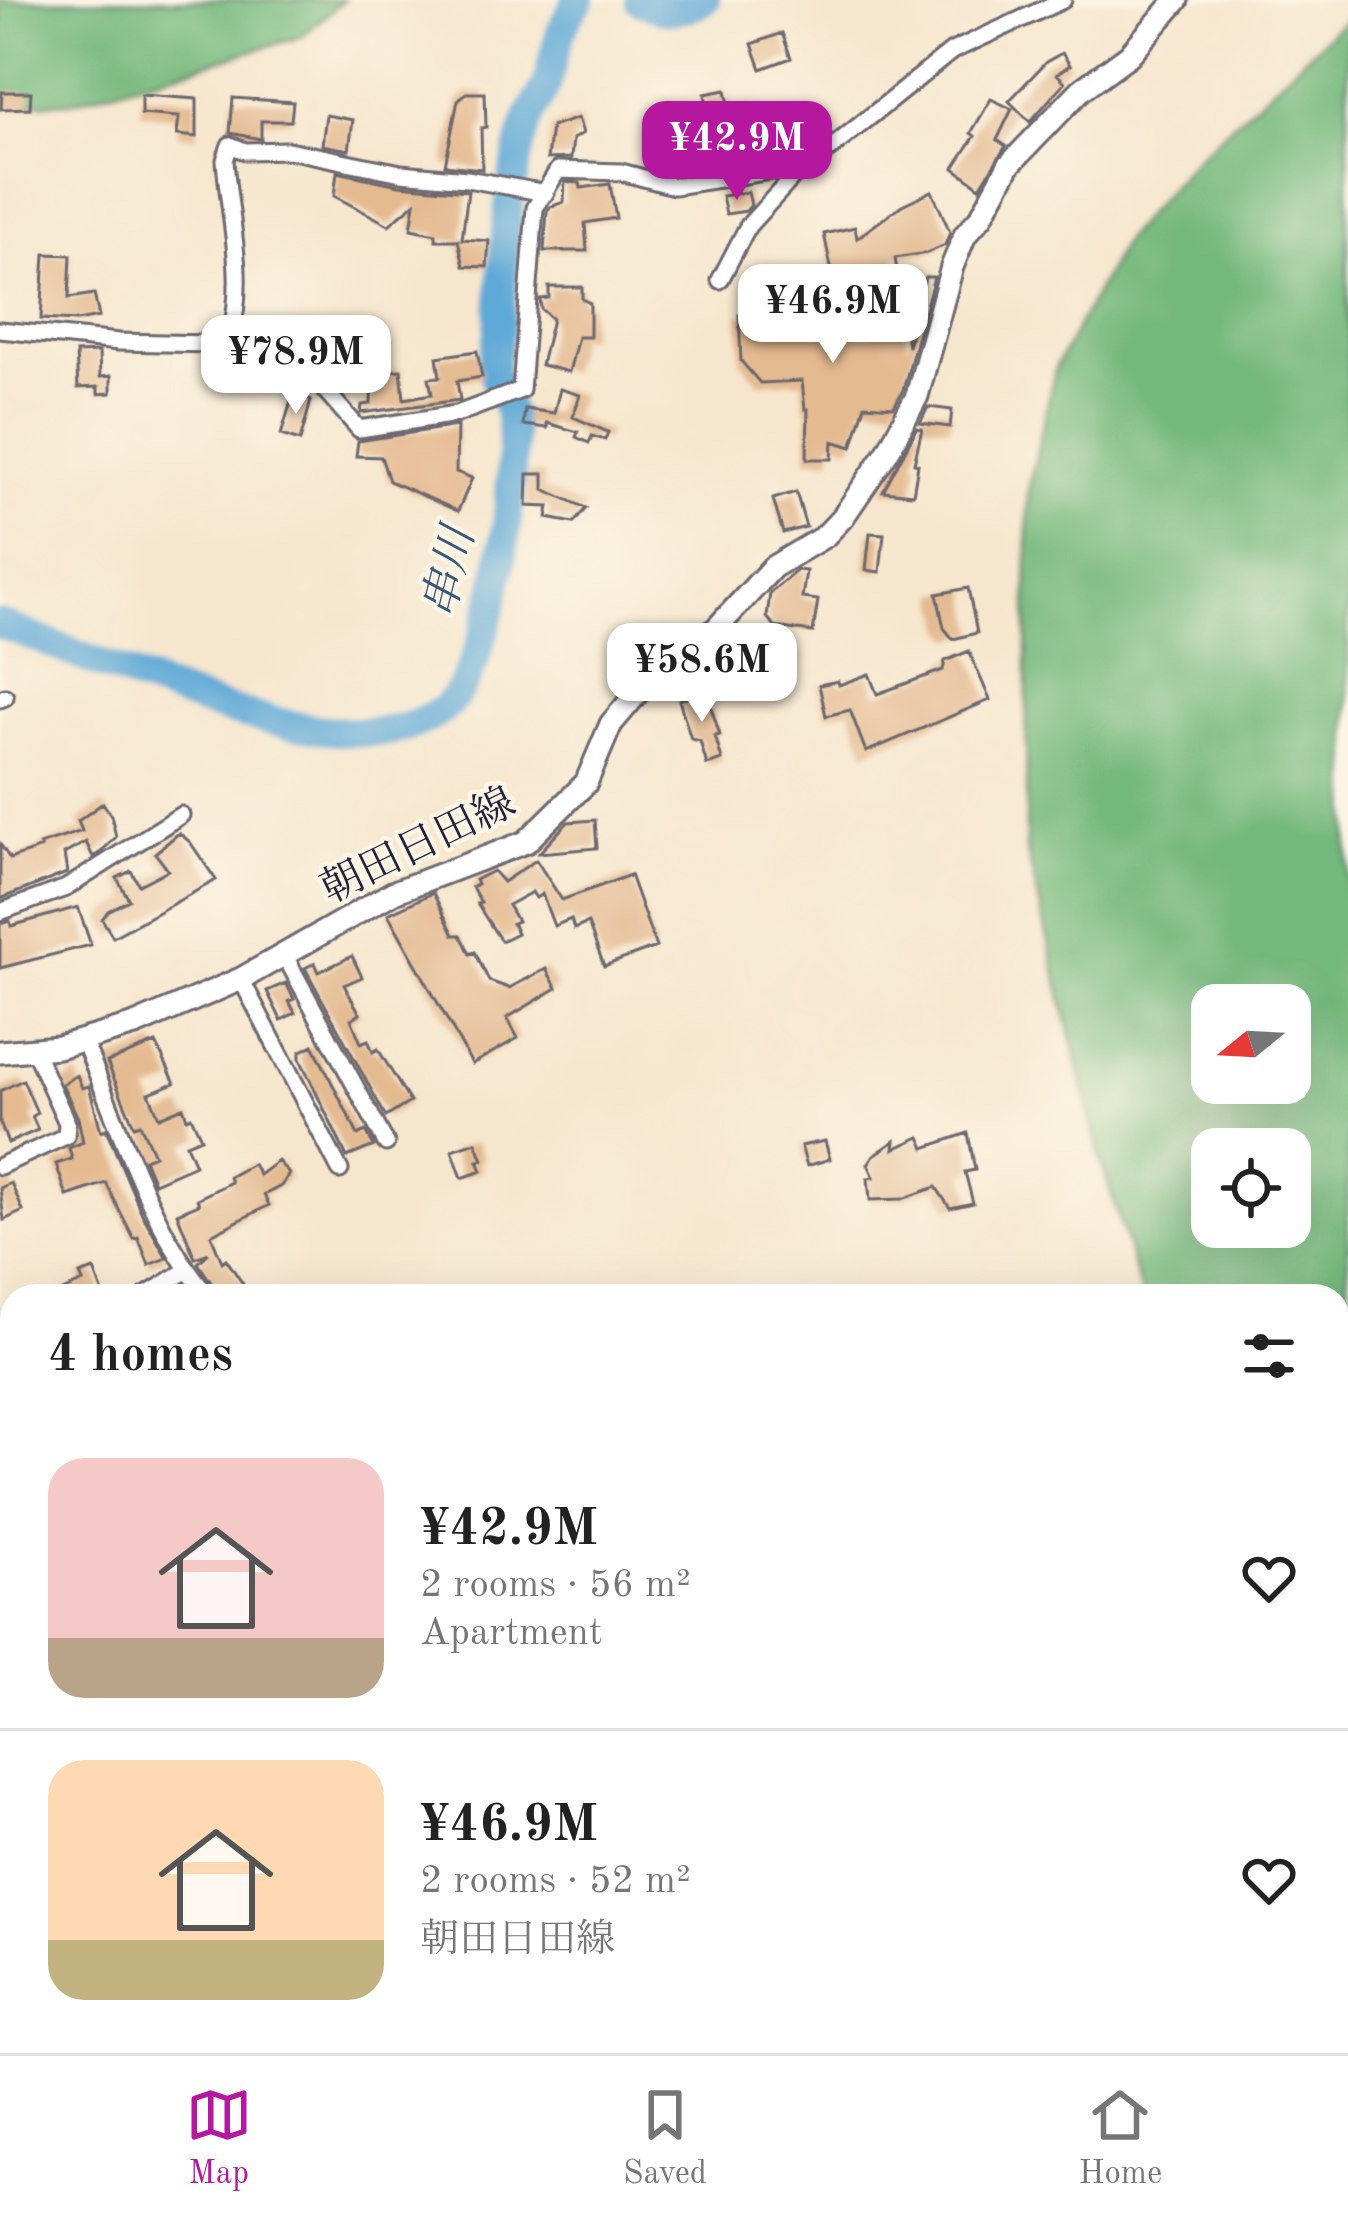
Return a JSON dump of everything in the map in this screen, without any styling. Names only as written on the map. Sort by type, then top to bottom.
[{"type":"main road","name":"朝田日田線","points":[[0,1052],[84,1041],[135,1025],[241,979],[394,892],[526,842],[586,783],[611,724],[661,665],[716,628],[773,567],[824,536],[843,517],[888,451],[917,396],[958,251],[1009,165],[1081,90],[1129,55],[1178,0]]},
{"type":"street","points":[[0,330],[119,342],[256,345],[296,357],[359,429],[458,414],[521,390],[535,208],[558,170],[621,172],[674,186],[810,165],[952,51],[1064,0]]},
{"type":"street","points":[[216,345],[230,336],[238,299],[225,160],[230,146],[245,151],[288,150],[401,173],[467,178],[546,193]]},
{"type":"street","points":[[720,280],[748,226],[802,167]]},
{"type":"street","points":[[0,912],[66,888],[182,815]]},
{"type":"street","points":[[285,956],[386,1143]]},
{"type":"street","points":[[241,979],[340,1170]]},
{"type":"street","points":[[84,1041],[139,1172],[198,1284]]},
{"type":"street","points":[[0,1166],[66,1136],[67,1123],[34,1050]]},
{"type":"street","points":[[164,1284],[187,1270]]},
{"type":"green space","points":[[0,0],[344,0],[301,37],[71,102],[0,105]]},
{"type":"green space","points":[[1348,17],[1348,1284],[1138,1284],[1100,1157],[1026,847],[1028,491],[1056,366],[1126,237],[1193,161]]},
{"type":"building","points":[[782,33],[791,58],[761,69],[752,44]]},
{"type":"building","points":[[1062,53],[1070,65],[1057,74],[1065,82],[1030,122],[1009,101],[1046,62]]},
{"type":"building","points":[[726,90],[730,110],[750,106],[752,122],[711,129],[705,94]]},
{"type":"building","points":[[2,92],[31,92],[30,108],[1,109]]},
{"type":"building","points":[[466,93],[485,93],[482,169],[445,165],[458,100]]},
{"type":"building","points":[[141,95],[197,99],[197,137],[177,135],[179,117],[141,114]]},
{"type":"building","points":[[233,98],[293,102],[291,121],[261,121],[261,139],[230,133]]},
{"type":"building","points":[[991,99],[1012,109],[997,140],[1006,146],[980,187],[954,168]]},
{"type":"building","points":[[326,115],[353,120],[349,150],[322,145]]},
{"type":"building","points":[[578,118],[583,133],[573,139],[571,158],[547,159],[551,127]]},
{"type":"building","points":[[337,172],[399,185],[468,191],[462,239],[489,241],[487,267],[464,266],[458,240],[436,240],[436,234],[411,229],[415,203],[389,225],[334,196]]},
{"type":"building","points":[[565,182],[580,183],[581,188],[610,184],[616,218],[585,223],[587,251],[544,251],[547,212],[564,202]]},
{"type":"building","points":[[932,191],[950,232],[945,245],[895,258],[899,284],[874,293],[871,279],[835,286],[824,234],[855,227],[857,238],[902,205]]},
{"type":"building","points":[[748,192],[751,205],[746,211],[726,214],[722,196]]},
{"type":"building","points":[[45,254],[71,255],[69,298],[94,294],[99,317],[41,319]]},
{"type":"building","points":[[925,277],[934,277],[903,390],[894,407],[865,405],[852,447],[833,441],[832,459],[807,459],[808,409],[802,381],[760,383],[741,361],[739,315],[826,311],[827,335],[873,334],[874,303],[903,310],[908,347]]},
{"type":"building","points":[[549,287],[582,287],[582,299],[590,303],[590,337],[578,337],[569,372],[541,365],[552,319],[541,309],[540,299],[549,298]]},
{"type":"building","points":[[477,351],[482,377],[457,381],[460,400],[361,413],[362,405],[371,404],[372,372],[401,370],[404,399],[432,394],[429,378],[440,377],[437,357]]},
{"type":"building","points":[[99,352],[100,377],[111,376],[111,393],[98,394],[98,387],[78,388],[76,353]]},
{"type":"building","points":[[560,389],[580,395],[573,417],[608,432],[605,440],[592,436],[589,443],[576,437],[578,432],[547,423],[547,428],[523,425],[525,409],[554,413]]},
{"type":"building","points":[[294,391],[311,401],[300,441],[281,435]]},
{"type":"building","points":[[928,407],[952,410],[950,427],[920,423]]},
{"type":"building","points":[[457,426],[456,472],[472,478],[458,511],[389,481],[381,457],[356,456],[358,441]]},
{"type":"building","points":[[917,428],[922,429],[913,494],[883,491]]},
{"type":"building","points":[[528,474],[544,474],[544,489],[586,508],[574,523],[547,518],[549,507],[527,506]]},
{"type":"building","points":[[796,492],[806,527],[783,533],[773,499]]},
{"type":"building","points":[[870,533],[884,534],[880,572],[866,570]]},
{"type":"building","points":[[797,570],[806,571],[802,598],[818,600],[813,632],[775,627],[767,617],[770,593]]},
{"type":"building","points":[[968,588],[977,633],[953,639],[944,628],[937,594]]},
{"type":"building","points":[[969,651],[990,700],[866,752],[850,710],[826,716],[819,685],[838,681],[839,685],[869,674],[877,694],[943,670],[945,661]]},
{"type":"building","points":[[706,692],[720,735],[715,736],[722,760],[707,765],[700,741],[691,739],[679,700]]},
{"type":"building","points":[[103,803],[116,837],[101,852],[93,857],[86,842],[64,854],[67,873],[0,899],[0,844],[10,859],[41,848],[39,845],[82,831],[78,821]]},
{"type":"building","points":[[595,820],[597,848],[539,853],[568,822]]},
{"type":"building","points":[[179,833],[216,880],[113,937],[102,919],[129,900],[117,878],[131,871],[139,885],[168,870],[155,853]]},
{"type":"building","points":[[536,860],[562,900],[630,875],[656,947],[604,966],[588,923],[574,929],[571,919],[554,926],[542,894],[536,898],[532,892],[508,905],[517,921],[512,923],[517,933],[501,941],[477,904],[481,903],[472,887],[475,880],[493,871],[503,882]]},
{"type":"building","points":[[433,893],[454,935],[461,935],[470,954],[475,952],[489,981],[509,988],[546,969],[557,988],[507,1018],[518,1038],[472,1064],[388,914]]},
{"type":"building","points":[[78,907],[91,945],[0,968],[0,924],[10,921],[11,926]]},
{"type":"building","points":[[352,956],[362,977],[344,985],[360,1014],[351,1019],[361,1043],[368,1040],[373,1052],[378,1049],[410,1102],[386,1117],[305,968],[315,963],[319,972]]},
{"type":"building","points":[[286,983],[295,1013],[281,1020],[267,991]]},
{"type":"building","points":[[156,1043],[175,1083],[149,1093],[159,1117],[183,1107],[201,1138],[186,1144],[195,1165],[154,1183],[144,1159],[154,1155],[140,1124],[134,1126],[107,1062]]},
{"type":"building","points":[[313,1045],[358,1135],[366,1131],[374,1146],[347,1157],[300,1059],[300,1052]]},
{"type":"building","points":[[77,1075],[82,1088],[89,1086],[101,1131],[106,1129],[142,1214],[167,1258],[149,1265],[106,1183],[67,1196],[56,1164],[72,1159],[69,1148],[83,1142],[62,1084]]},
{"type":"building","points":[[23,1080],[37,1113],[32,1116],[38,1130],[8,1143],[0,1123],[0,1091]]},
{"type":"building","points":[[968,1133],[975,1170],[965,1172],[973,1203],[950,1208],[936,1187],[902,1199],[870,1200],[868,1178],[874,1177],[868,1164],[874,1155],[895,1141],[894,1149],[920,1137],[925,1148]]},
{"type":"building","points":[[825,1141],[830,1159],[807,1166],[801,1146]]},
{"type":"building","points":[[476,1142],[482,1171],[462,1178],[452,1150]]},
{"type":"building","points":[[278,1161],[289,1174],[281,1186],[264,1195],[269,1205],[211,1235],[222,1262],[226,1259],[243,1284],[212,1284],[198,1263],[209,1253],[195,1258],[177,1213],[199,1204],[197,1199],[231,1182],[229,1177],[253,1164],[259,1175]]},
{"type":"building","points":[[11,1183],[23,1211],[4,1220],[0,1188]]},
{"type":"building","points":[[94,1270],[99,1284],[78,1284],[83,1282],[80,1275]]},
{"type":"waterway","name":"串川","points":[[0,624],[135,678],[279,723],[381,732],[422,721],[448,705],[465,682],[479,649],[507,524],[510,417],[493,364],[515,167],[562,29],[580,0]]},
{"type":"waterway","name":"串川","points":[[640,0],[672,10],[705,0]]}]
